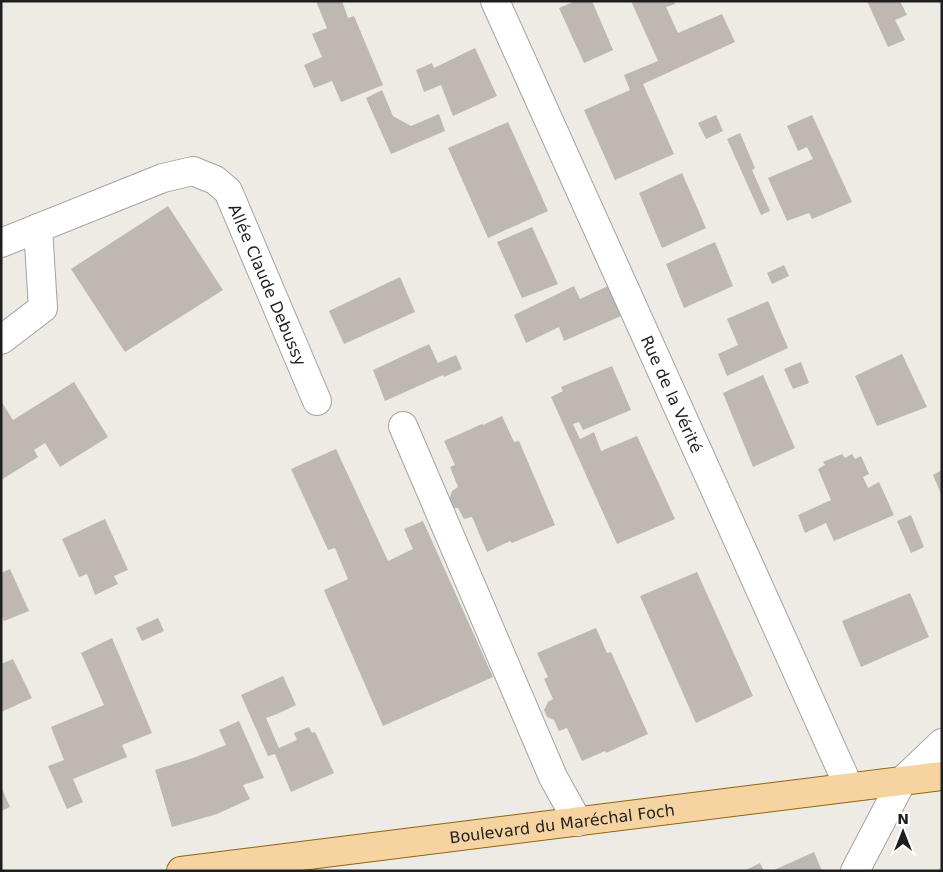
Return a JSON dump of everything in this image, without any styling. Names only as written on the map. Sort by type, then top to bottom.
[{"type":"main road","name":"Boulevard du Maréchal Foch","points":[[181,871],[942,776]]},
{"type":"street","name":"Rue de la Vérité","points":[[494,1],[849,787]]},
{"type":"street","name":"Allée Claude Debussy","points":[[1,242],[163,178],[193,171],[215,180],[228,192],[317,401]]},
{"type":"street","points":[[1,340],[43,308],[38,228]]},
{"type":"street","points":[[403,426],[553,777],[578,822]]},
{"type":"street","points":[[855,871],[902,781],[942,743]]},
{"type":"building","points":[[316,1],[342,1],[348,18],[354,16],[383,85],[341,102],[332,81],[314,88],[304,65],[322,57],[312,34],[327,28]]},
{"type":"building","points":[[575,1],[592,1],[613,50],[584,63],[559,8]]},
{"type":"building","points":[[631,1],[674,1],[675,4],[666,7],[678,33],[722,14],[735,42],[643,84],[674,154],[615,180],[584,110],[630,90],[624,75],[658,61]]},
{"type":"building","points":[[867,1],[900,1],[907,15],[895,20],[905,40],[888,47]]},
{"type":"building","points":[[475,48],[497,96],[453,116],[441,85],[424,92],[416,70],[432,63],[434,68]]},
{"type":"building","points":[[382,90],[393,116],[411,126],[439,114],[445,131],[391,154],[366,98]]},
{"type":"building","points":[[716,115],[723,131],[706,139],[698,123]]},
{"type":"building","points":[[812,115],[852,202],[812,219],[809,213],[787,221],[768,178],[813,159],[807,147],[798,151],[787,126]]},
{"type":"building","points":[[508,122],[548,211],[488,238],[448,148]]},
{"type":"building","points":[[740,133],[755,168],[752,170],[770,211],[761,215],[727,139]]},
{"type":"building","points":[[682,173],[706,228],[662,248],[639,193]]},
{"type":"building","points":[[168,206],[223,290],[125,352],[71,269]]},
{"type":"building","points":[[532,227],[558,284],[522,298],[497,242]]},
{"type":"building","points":[[715,242],[733,286],[684,308],[666,264]]},
{"type":"building","points":[[784,265],[789,276],[772,284],[767,273]]},
{"type":"building","points":[[400,277],[415,312],[344,344],[329,311]]},
{"type":"building","points":[[574,286],[580,299],[608,286],[621,316],[564,341],[559,327],[526,343],[514,315]]},
{"type":"building","points":[[768,301],[788,348],[727,376],[718,354],[738,345],[727,319]]},
{"type":"building","points":[[429,344],[438,363],[456,355],[462,369],[444,377],[443,375],[385,401],[373,370]]},
{"type":"building","points":[[902,354],[927,407],[877,426],[855,376]]},
{"type":"building","points":[[801,362],[809,383],[793,389],[784,369]]},
{"type":"building","points":[[612,366],[631,410],[583,430],[579,422],[573,424],[580,439],[594,432],[601,451],[637,436],[675,519],[617,544],[551,397],[563,391],[561,387]]},
{"type":"building","points":[[763,375],[795,448],[753,467],[723,393]]},
{"type":"building","points":[[74,382],[108,437],[60,467],[45,443],[34,450],[38,457],[1,480],[1,401],[13,420]]},
{"type":"building","points":[[502,416],[514,442],[519,441],[555,525],[512,543],[510,541],[487,552],[472,517],[464,519],[458,508],[452,508],[449,501],[452,491],[458,487],[450,467],[455,465],[444,441]]},
{"type":"building","points":[[336,449],[388,561],[413,549],[404,529],[423,521],[493,677],[383,726],[324,590],[348,579],[335,548],[328,550],[291,469]]},
{"type":"building","points":[[842,454],[845,458],[852,454],[855,459],[861,456],[869,474],[863,477],[868,488],[879,482],[894,515],[834,541],[826,523],[805,533],[798,515],[831,500],[818,469],[825,465],[823,462]]},
{"type":"building","points":[[942,470],[942,496],[933,475]]},
{"type":"building","points":[[911,515],[924,547],[911,553],[897,521]]},
{"type":"building","points":[[105,519],[128,570],[114,576],[118,584],[95,595],[87,574],[79,577],[62,539]]},
{"type":"building","points":[[10,569],[29,611],[4,621],[1,614],[1,573]]},
{"type":"building","points":[[697,572],[753,696],[696,723],[640,596]]},
{"type":"building","points":[[910,593],[929,637],[861,667],[842,621]]},
{"type":"building","points":[[158,618],[164,631],[142,641],[136,628]]},
{"type":"building","points":[[596,628],[607,653],[611,652],[648,734],[606,753],[605,751],[582,761],[567,728],[559,731],[554,720],[547,717],[544,710],[548,702],[553,699],[544,679],[548,677],[537,653]]},
{"type":"building","points":[[112,638],[152,733],[122,745],[127,757],[73,779],[83,802],[67,809],[48,766],[64,760],[51,727],[104,705],[81,653]]},
{"type":"building","points":[[13,659],[32,698],[1,712],[1,664]]},
{"type":"building","points":[[283,676],[296,705],[266,718],[279,748],[297,740],[294,733],[309,727],[312,733],[315,732],[334,773],[291,792],[275,754],[268,756],[241,695]]},
{"type":"building","points":[[239,721],[264,778],[243,785],[250,799],[217,814],[172,827],[155,770],[226,745],[219,730]]},
{"type":"building","points":[[1,787],[10,807],[1,811]]},
{"type":"building","points":[[814,852],[822,871],[772,871]]},
{"type":"building","points":[[760,863],[764,871],[744,871]]}]
